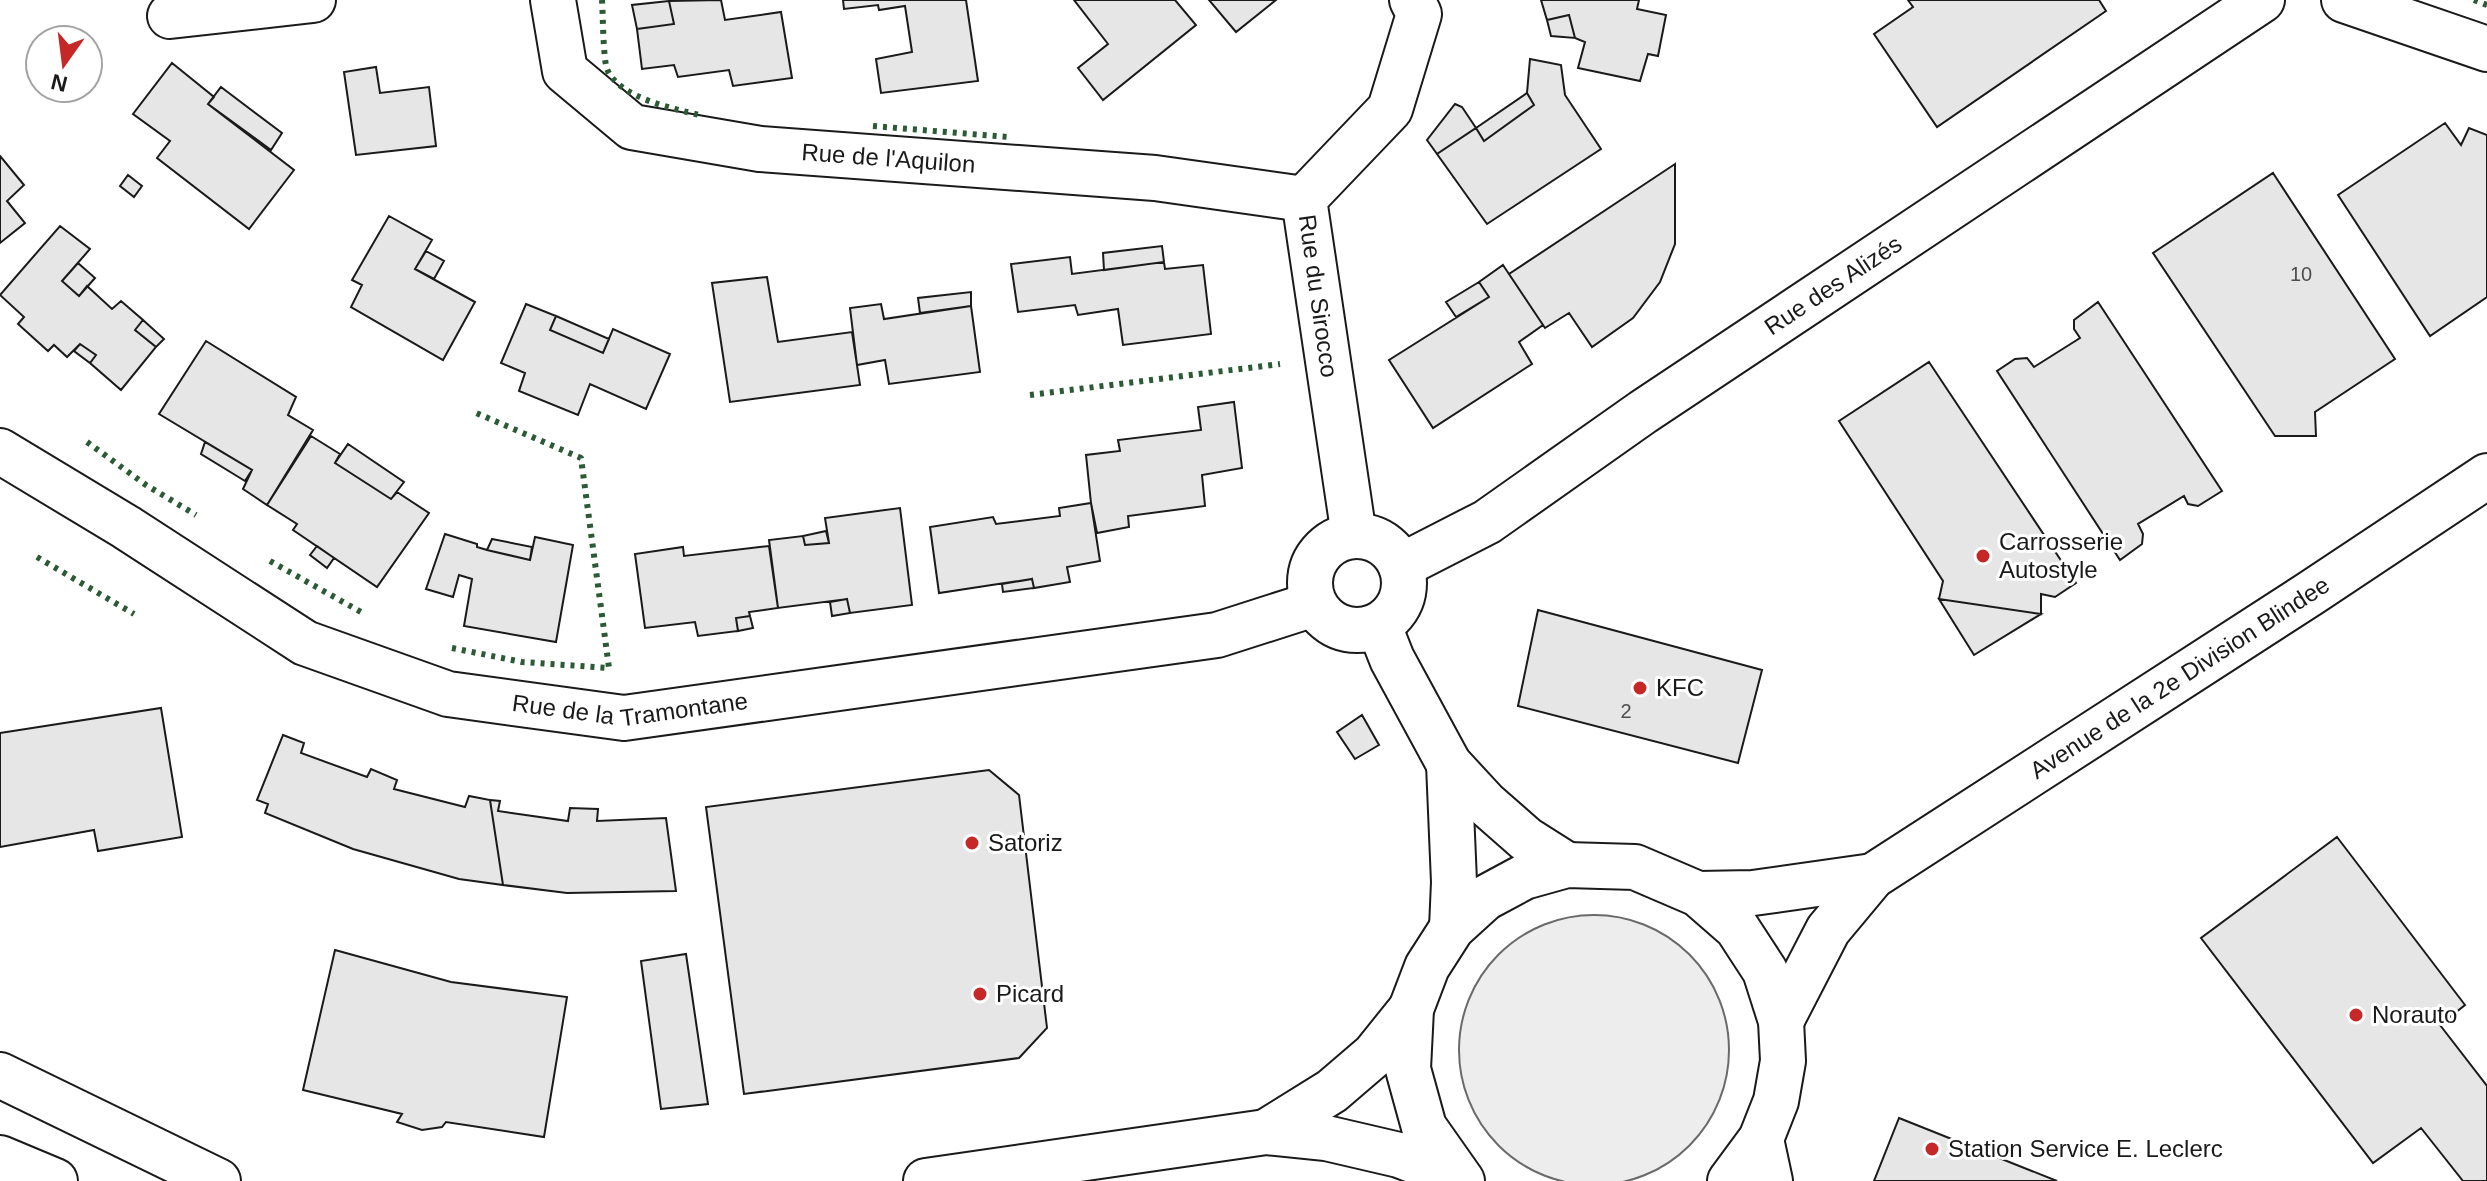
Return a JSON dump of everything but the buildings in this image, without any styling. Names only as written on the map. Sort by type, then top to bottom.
[{"type":"street","points":[[170,16],[313,0]]},
{"type":"street","name":"Rue de l'Aquilon","points":[[553,0],[565,71],[632,127],[760,149],[1155,178],[1304,199]]},
{"type":"street","name":"Rue du Sirocco","points":[[1354,536],[1304,199],[1390,109],[1419,14],[1412,0]]},
{"type":"street","name":"Rue des Alizés","points":[[1401,566],[1487,522],[1643,412],[2262,0]]},
{"type":"street","points":[[2344,0],[2487,49]]},
{"type":"street","name":"Rue de la Tramontane","points":[[0,451],[126,527],[305,643],[448,694],[624,718],[1217,635],[1314,604]]},
{"type":"street","name":"Avenue de la 2e Division Blindee","points":[[1781,1021],[1828,930],[1873,876],[2487,476]]},
{"type":"street","points":[[1354,536],[1370,538],[1389,549],[1401,566],[1405,589],[1396,611],[1379,626],[1360,631],[1342,628],[1326,619],[1314,604],[1309,583],[1314,562],[1328,545],[1354,536]]},
{"type":"street","points":[[1379,626],[1392,659],[1449,764],[1485,803],[1516,830],[1567,865]]},
{"type":"street","points":[[1449,764],[1454,882],[1452,928]]},
{"type":"street","points":[[1266,1132],[1332,1091],[1374,1055],[1411,1009],[1427,967],[1452,928],[1485,898],[1524,877],[1567,865],[1635,867],[1698,894],[1737,928],[1765,971],[1781,1021],[1783,1061],[1776,1101],[1761,1139],[1730,1181]]},
{"type":"street","name":"Avenue de la 2e Division Blindee","points":[[1698,894],[1753,893],[1873,876]]},
{"type":"street","points":[[1411,1009],[1408,1069],[1424,1127],[1460,1179]]},
{"type":"street","points":[[0,1075],[218,1181]]},
{"type":"street","points":[[0,1100],[161,1155]]},
{"type":"street","points":[[926,1181],[1266,1132],[1326,1138],[1399,1155],[1460,1179]]},
{"type":"street","points":[[1761,1139],[1770,1181]]},
{"type":"street","points":[[0,1158],[55,1181]]},
{"type":"shaded area","points":[[1581,915],[1607,915],[1646,925],[1669,937],[1690,954],[1707,975],[1719,998],[1727,1024],[1727,1076],[1719,1102],[1707,1125],[1690,1146],[1669,1163],[1633,1180],[1607,1185],[1581,1185],[1555,1180],[1530,1169],[1508,1155],[1489,1136],[1464,1089],[1459,1063],[1459,1037],[1464,1011],[1475,986],[1489,964],[1508,945],[1555,920]]},
{"type":"hedge","points":[[602,0],[606,63],[613,79],[647,100],[699,115]]},
{"type":"hedge","points":[[2474,0],[2487,5]]},
{"type":"hedge","points":[[873,126],[1008,137]]},
{"type":"hedge","points":[[1030,395],[1280,364]]},
{"type":"hedge","points":[[452,648],[522,662],[609,668],[581,458],[474,412]]},
{"type":"hedge","points":[[87,442],[146,485],[196,515]]},
{"type":"hedge","points":[[37,557],[134,614]]},
{"type":"hedge","points":[[270,561],[361,612]]},
{"type":"place","name":"Carrosserie Autostyle","points":[[1983,556]]},
{"type":"place","name":"KFC","points":[[1640,688]]},
{"type":"place","name":"Satoriz","points":[[972,843]]},
{"type":"place","name":"Picard","points":[[980,994]]},
{"type":"place","name":"Norauto","points":[[2356,1015]]},
{"type":"place","name":"Station Service E. Leclerc","points":[[1932,1149]]}]
